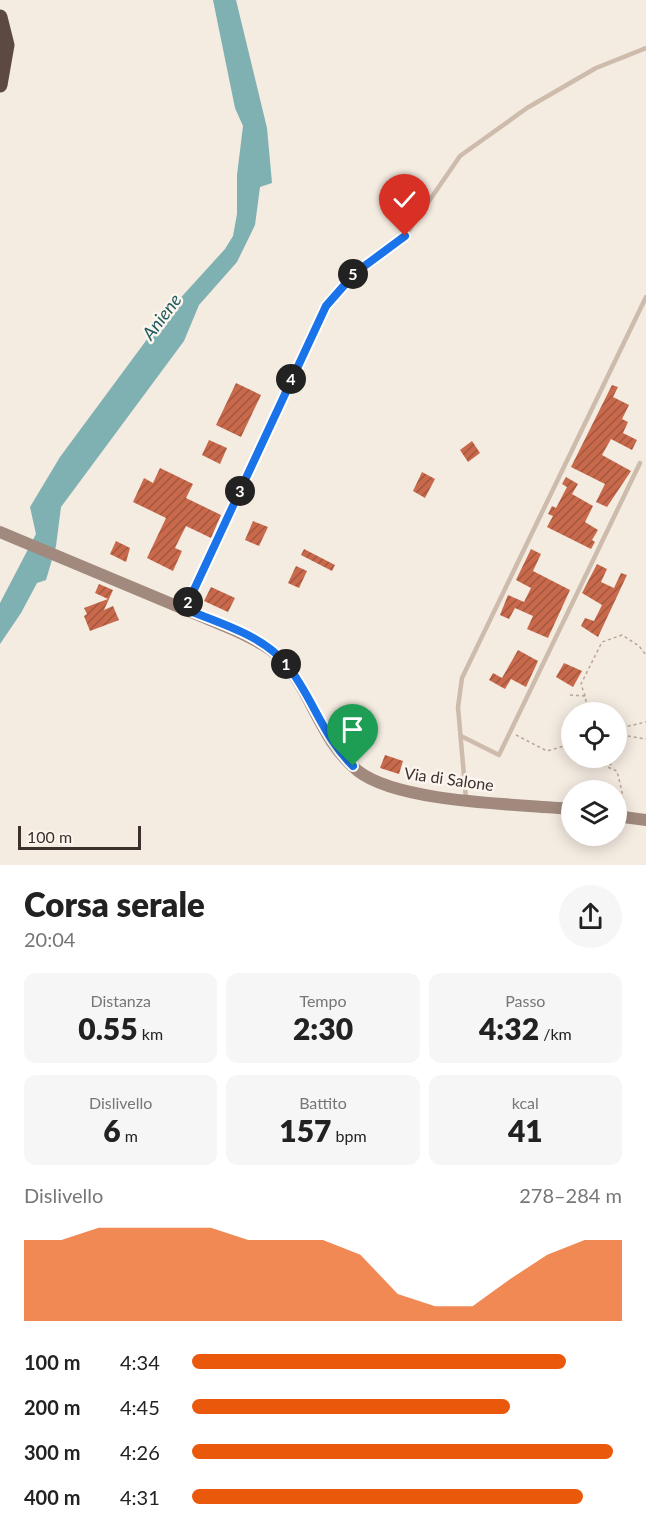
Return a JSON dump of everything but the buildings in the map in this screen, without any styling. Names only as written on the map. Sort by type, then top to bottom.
[{"type":"highway","points":[[0,17],[7,45],[0,86]]},
{"type":"highway","points":[[0,48],[0,54]]},
{"type":"street","points":[[185,609],[301,358]]},
{"type":"street","name":"Via di Salone","points":[[3,533],[250,638],[280,658],[292,673],[335,745],[364,775],[402,791],[561,808]]},
{"type":"street","points":[[627,817],[646,820]]},
{"type":"lane","points":[[301,358],[326,306],[341,286],[405,236],[460,156],[527,108],[596,68],[646,48]]},
{"type":"lane","points":[[466,799],[458,699],[467,666],[646,297]]},
{"type":"lane","points":[[461,736],[499,755],[640,463]]},
{"type":"path","points":[[586,702],[581,684],[602,642],[622,635],[639,646],[646,655]]},
{"type":"path","points":[[570,695],[585,696]]},
{"type":"path","points":[[627,726],[646,722]]},
{"type":"path","points":[[510,731],[547,751],[561,747]]},
{"type":"path","points":[[627,736],[646,739]]},
{"type":"path","points":[[613,769],[617,771],[619,780]]},
{"type":"water","points":[[213,0],[236,0],[267,128],[272,183],[260,187],[255,225],[237,262],[199,305],[184,341],[61,507],[56,546],[46,580],[37,583],[21,613],[0,644],[0,603],[36,534],[30,507],[60,457],[165,315],[225,249],[233,236],[237,214],[237,175],[243,126],[235,108]]},
{"type":"route","points":[[353,766],[326,732],[287,664],[274,652],[250,638],[185,609],[326,306],[341,286],[355,273],[405,236]]},
{"type":"water label","name":"Aniene","points":[[162,317]]}]
